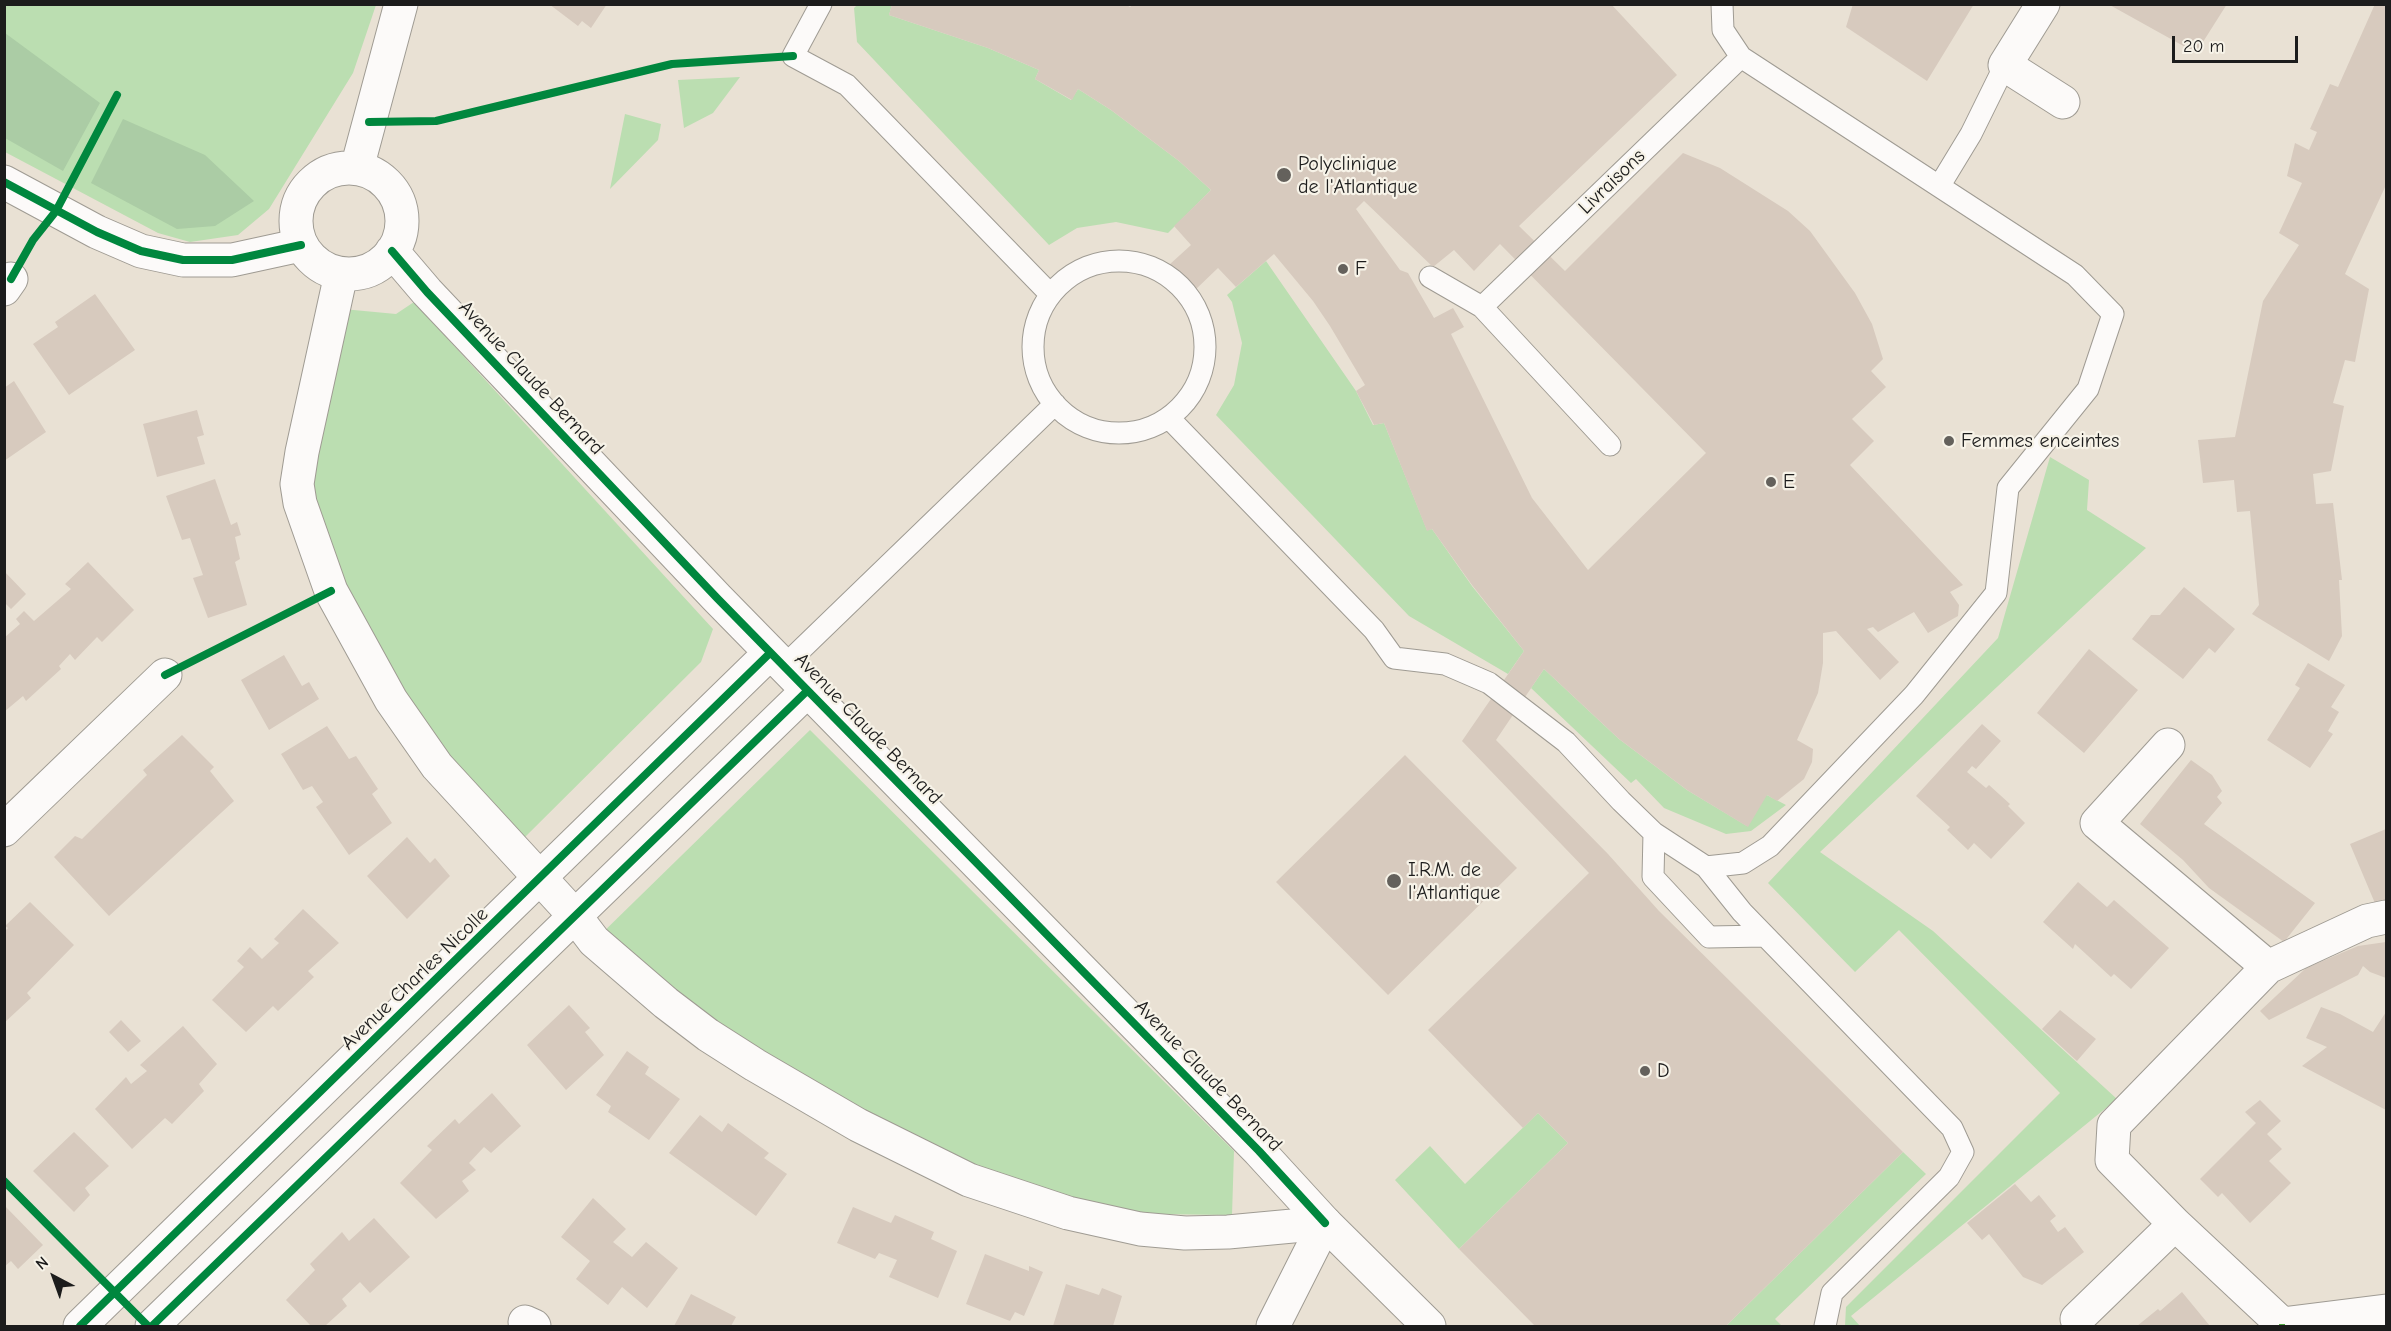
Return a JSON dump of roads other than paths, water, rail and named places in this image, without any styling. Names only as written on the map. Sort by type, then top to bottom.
[{"type":"street","points":[[357,168],[401,4]]},
{"type":"street","points":[[2043,4],[2005,65],[2063,102]]},
{"type":"street","points":[[339,168],[357,168],[371,172],[384,180],[398,199],[402,222],[400,238],[381,263],[366,272],[341,274],[321,266],[310,258],[301,246],[295,221],[298,205],[305,190],[324,173],[339,168]]},
{"type":"street","points":[[4,182],[97,232],[141,251],[173,258],[232,260],[301,246]]},
{"type":"street","name":"Avenue Claude Bernard","points":[[392,251],[427,292],[807,691],[1259,1151],[1325,1223],[1429,1326]]},
{"type":"street","points":[[341,274],[297,484],[300,503],[331,591],[391,700],[437,766],[575,916],[594,941],[627,972],[708,1035],[858,1125],[969,1180],[1068,1213],[1140,1229],[1185,1233],[1228,1232],[1325,1223]]},
{"type":"street","name":"Avenue Charles Nicolle","points":[[80,1326],[540,880],[777,659]]},
{"type":"street","points":[[4,830],[165,675]]},
{"type":"street","points":[[152,1326],[807,691]]},
{"type":"street","points":[[2168,746],[2097,823],[2268,967]]},
{"type":"street","points":[[2386,917],[2367,921],[2268,967],[2114,1125],[2112,1160],[2175,1224],[2282,1324],[2386,1311]]},
{"type":"street","points":[[1273,1326],[1325,1223]]},
{"type":"street","points":[[2077,1319],[2175,1224]]},
{"type":"lane","points":[[821,4],[793,57],[847,85],[1050,294]]},
{"type":"lane","points":[[1706,867],[1743,863],[1770,846],[1914,695],[1996,593],[2008,488],[2088,389],[2112,314],[2075,275],[1741,57],[1723,30],[1722,4]]},
{"type":"lane","name":"Livraisons","points":[[1482,307],[1741,57]]},
{"type":"lane","points":[[1940,185],[1971,134],[2005,65]]},
{"type":"lane","points":[[1130,260],[1158,269],[1177,282],[1199,311],[1206,340],[1203,370],[1191,397],[1169,418],[1142,431],[1112,434],[1083,426],[1055,404],[1042,389],[1034,366],[1032,340],[1038,316],[1050,294],[1072,274],[1099,262],[1130,260]]},
{"type":"lane","points":[[1430,277],[1482,307],[1610,446]]},
{"type":"lane","points":[[777,659],[1055,404]]},
{"type":"lane","points":[[1169,418],[1374,630],[1394,658],[1445,664],[1489,683],[1566,742],[1654,833],[1706,867],[1727,896],[1952,1128],[1963,1152],[1949,1177],[1832,1293],[1825,1326]]},
{"type":"lane","points":[[1654,833],[1653,878],[1709,937],[1765,936]]},
{"type":"place","name":"Polyclinique de l'Atlantique","points":[[1284,175]]},
{"type":"place","name":"F","points":[[1343,269]]},
{"type":"place","name":"Femmes enceintes","points":[[1949,441]]},
{"type":"place","name":"E","points":[[1771,482]]},
{"type":"place","name":"I.R.M. de l'Atlantique","points":[[1394,881]]},
{"type":"place","name":"D","points":[[1645,1071]]}]
